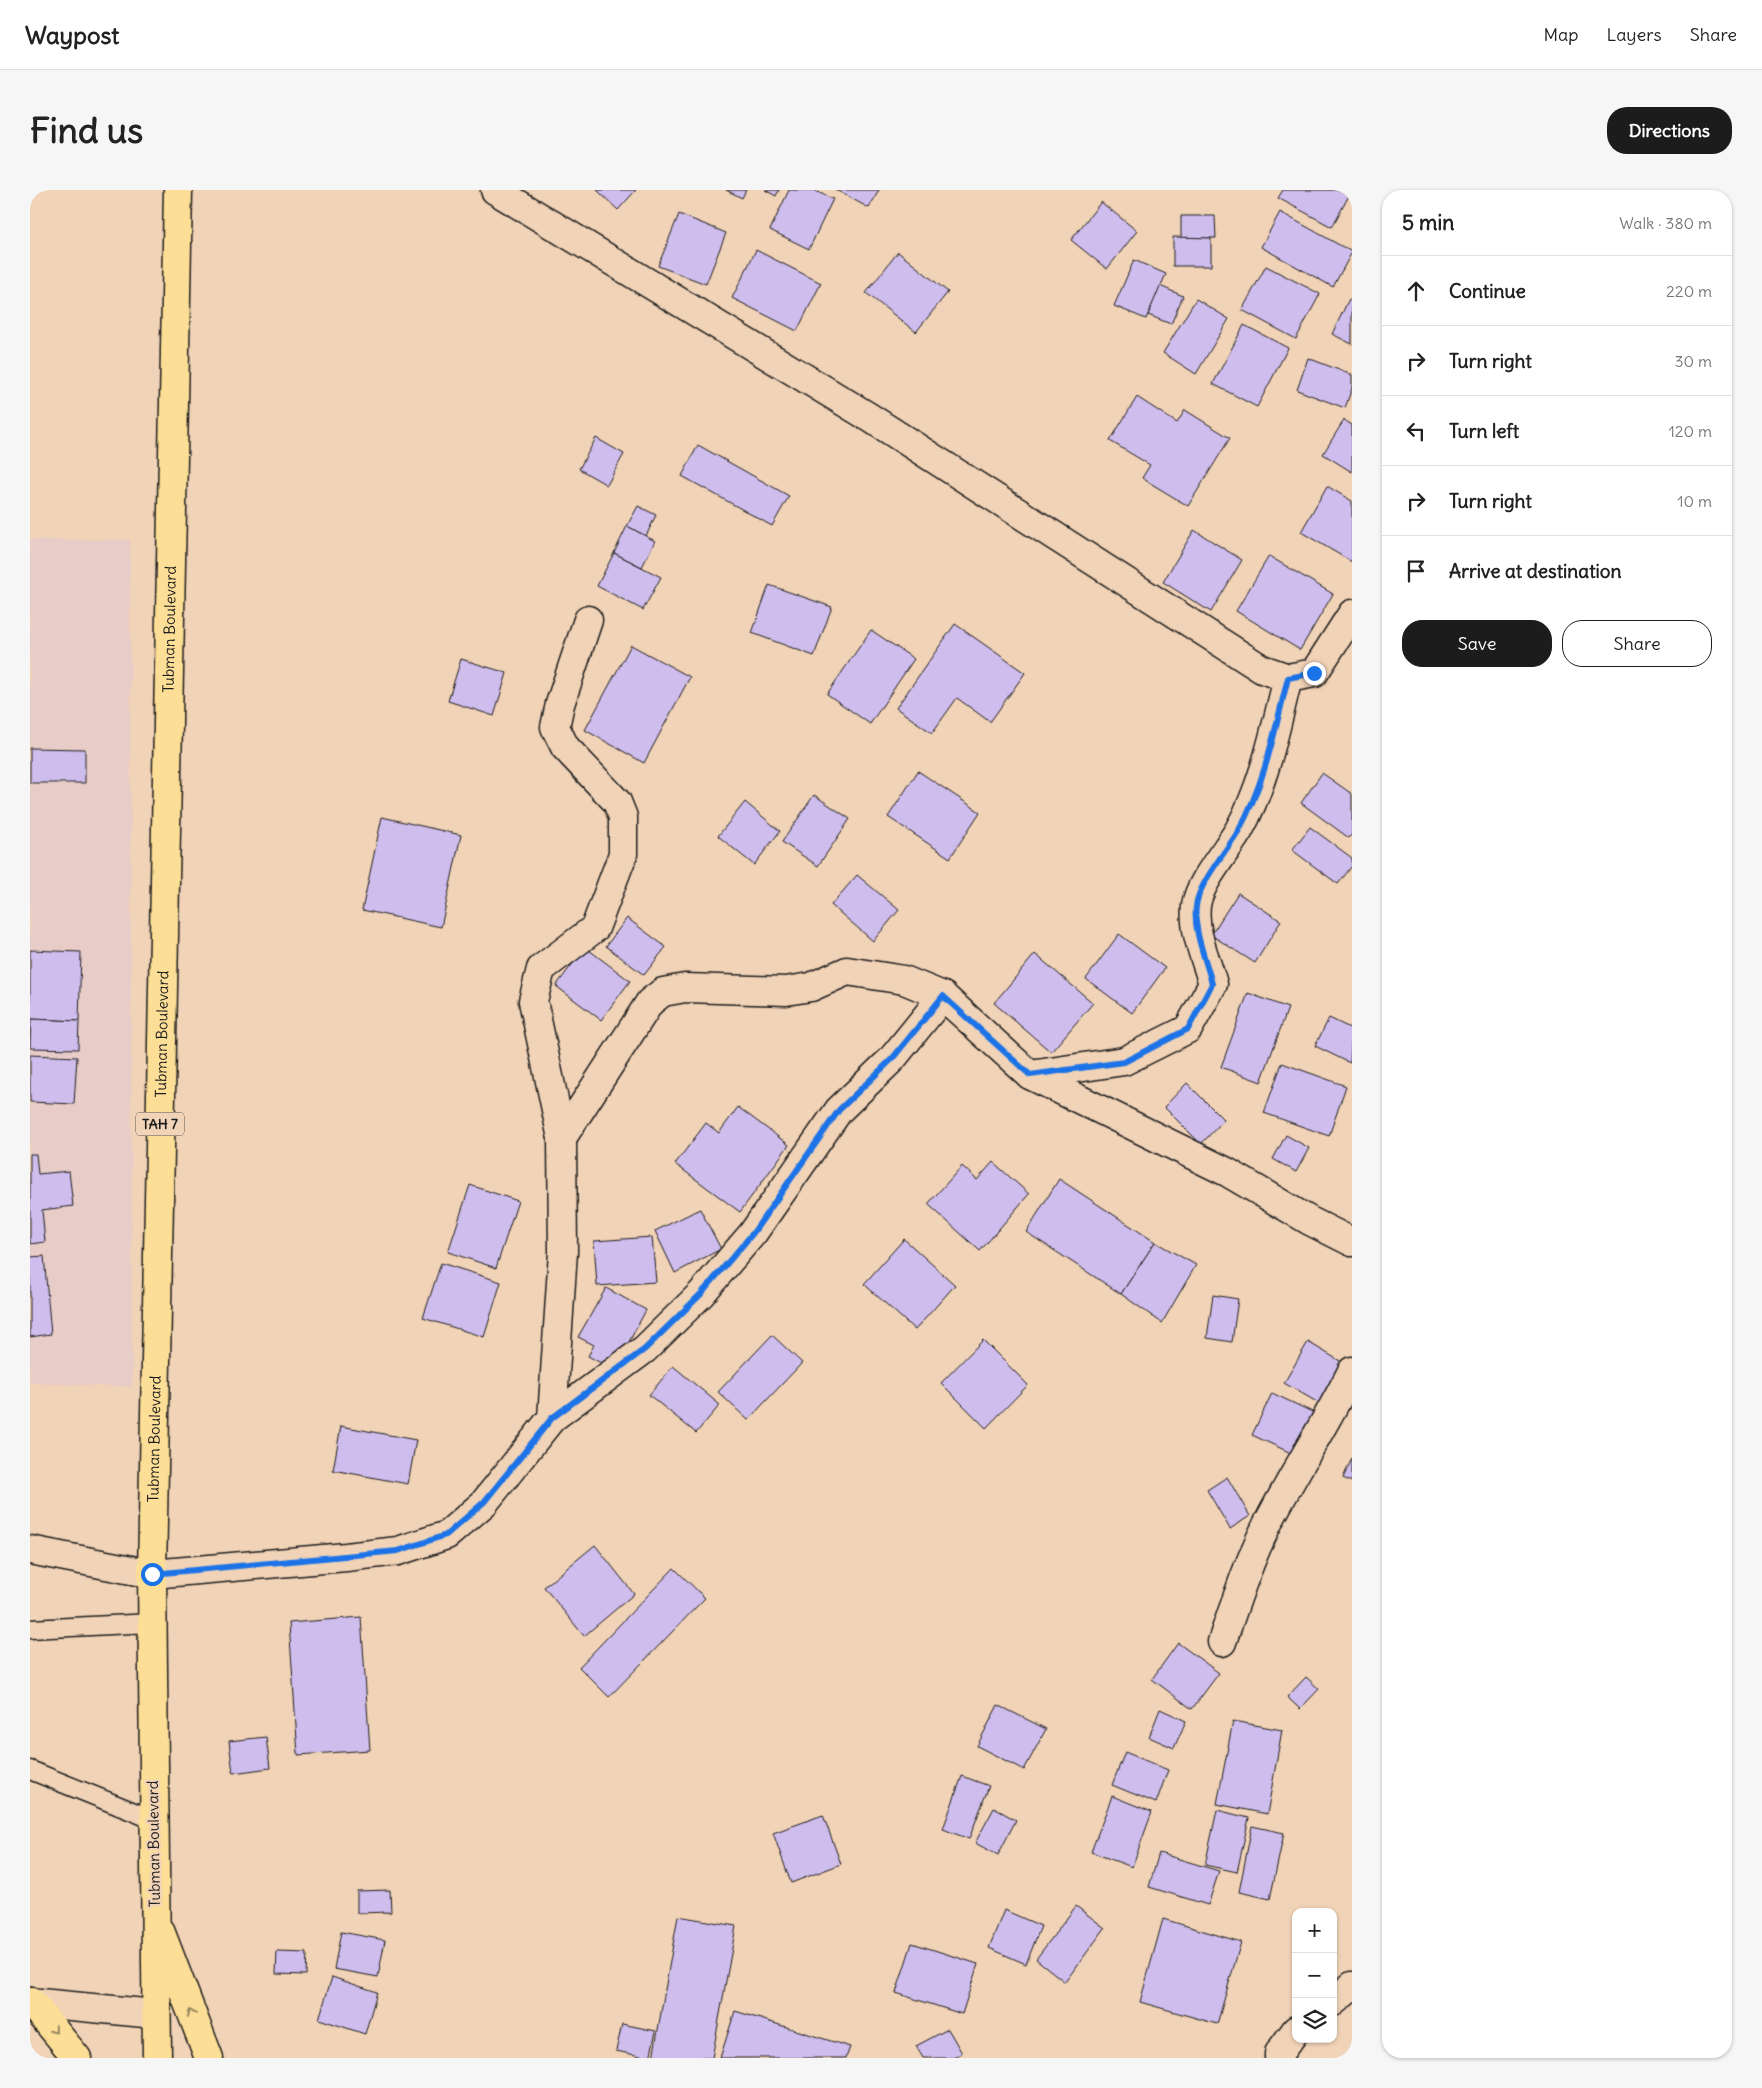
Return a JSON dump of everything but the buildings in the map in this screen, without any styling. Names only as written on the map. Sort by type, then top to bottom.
[{"type":"highway","name":"Tubman Boulevard","points":[[156,2058],[154,2014],[152,1574],[178,190]]},
{"type":"highway","points":[[155,1915],[209,2058]]},
{"type":"highway","points":[[31,2002],[77,2058]]},
{"type":"street","points":[[495,190],[869,417],[1262,670],[1288,678],[1314,673],[1352,614]]},
{"type":"street","points":[[552,1418],[563,1252],[562,1138],[533,1001],[541,969],[595,928],[623,854],[622,817],[617,802],[565,747],[555,726],[560,704],[588,620]]},
{"type":"street","points":[[1030,1075],[1124,1062],[1188,1029],[1212,984],[1198,934],[1196,905],[1214,866],[1239,830],[1263,774],[1288,678]]},
{"type":"street","points":[[562,1138],[650,1002],[663,992],[685,988],[786,991],[811,987],[847,970],[904,980],[943,996],[1030,1075],[1227,1172],[1310,1221],[1352,1242]]},
{"type":"street","points":[[30,1550],[152,1574],[398,1551],[446,1535],[484,1502],[552,1418],[645,1349],[701,1294],[753,1233],[839,1110],[892,1059],[943,996]]},
{"type":"street","points":[[1222,1642],[1246,1571],[1269,1521],[1326,1423],[1352,1371]]},
{"type":"street","points":[[1337,1999],[1352,1986]]},
{"type":"street","points":[[31,2002],[154,2014]]},
{"type":"street","points":[[1279,2058],[1279,2053],[1292,2035]]},
{"type":"lane","points":[[30,1629],[152,1623]]},
{"type":"lane","points":[[30,1770],[154,1820]]},
{"type":"shaded area","points":[[30,540],[130,540],[132,1387],[30,1383]]},
{"type":"route","points":[[152,1574],[398,1551],[446,1535],[484,1502],[552,1418],[645,1349],[701,1294],[753,1233],[839,1110],[892,1059],[943,996],[1030,1075],[1124,1062],[1188,1029],[1212,984],[1198,934],[1196,905],[1214,866],[1239,830],[1263,774],[1288,678],[1314,673]]}]
